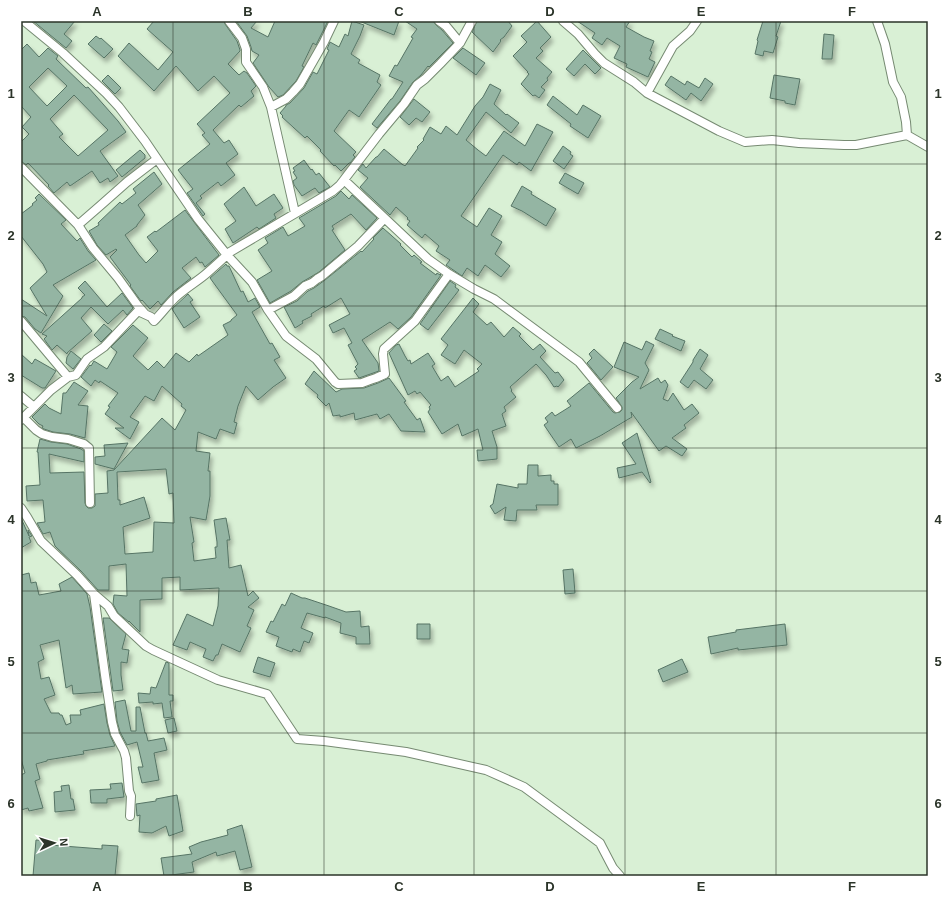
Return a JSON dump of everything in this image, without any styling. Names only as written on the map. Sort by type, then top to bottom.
[{"type":"street","points":[[24,21],[63,53],[119,107],[145,141],[198,219],[227,255],[252,282],[268,310],[286,336],[316,359],[338,384],[362,383],[385,374],[384,349],[415,321],[449,274]]},
{"type":"street","points":[[230,21],[242,38],[246,49],[246,62],[263,87],[271,107],[295,213]]},
{"type":"street","points":[[271,107],[286,99],[300,84],[334,21]]},
{"type":"street","points":[[439,21],[446,26],[460,43]]},
{"type":"street","points":[[90,503],[89,448],[84,444],[68,439],[42,434],[23,419],[51,390],[68,377],[76,375],[87,359],[104,347],[138,311],[151,317],[154,321],[176,297],[207,273],[230,252],[333,191],[344,180],[404,104],[417,85],[425,79],[460,43],[472,21]]},
{"type":"street","points":[[563,21],[578,34],[604,63],[634,82],[647,93],[745,142],[772,140],[799,143],[856,145],[907,135],[928,147]]},
{"type":"street","points":[[647,93],[673,46],[698,21]]},
{"type":"street","points":[[877,21],[886,44],[893,82],[901,97],[907,135]]},
{"type":"street","points":[[78,224],[127,182],[157,159]]},
{"type":"street","points":[[21,167],[78,224],[93,248],[145,314]]},
{"type":"street","points":[[344,180],[428,259],[449,274],[494,299],[579,362],[617,408]]},
{"type":"street","points":[[268,310],[294,296],[305,286],[322,276],[358,246],[384,219]]},
{"type":"street","points":[[21,321],[68,377]]},
{"type":"street","points":[[21,396],[34,407]]},
{"type":"street","points":[[21,508],[41,541],[108,606],[114,616],[146,646],[218,680],[267,694],[298,739],[406,752],[486,770],[524,787],[600,843],[613,868],[620,876]]},
{"type":"street","points":[[94,594],[112,722],[115,734],[126,758],[131,796],[130,816]]},
{"type":"building","points":[[33,21],[75,21],[64,34],[72,41],[66,48]]},
{"type":"building","points":[[154,21],[224,21],[237,41],[240,50],[228,64],[239,75],[244,71],[247,73],[256,86],[251,91],[254,96],[241,107],[239,105],[213,130],[224,143],[229,140],[238,154],[226,163],[235,175],[221,186],[218,182],[200,196],[202,198],[196,203],[205,214],[203,216],[187,193],[193,189],[178,170],[210,144],[202,135],[205,133],[197,124],[230,93],[214,76],[198,91],[176,66],[154,91],[118,56],[129,43],[158,70],[173,52],[147,29]]},
{"type":"building","points":[[236,21],[257,21],[251,28],[268,37],[275,21],[328,21],[316,45],[313,43],[302,66],[304,67],[296,81],[283,95],[278,97],[269,87],[253,63],[259,55],[252,51],[247,36]]},
{"type":"building","points":[[352,21],[364,25],[351,54],[360,60],[358,63],[380,75],[377,82],[381,85],[359,117],[349,110],[334,131],[356,152],[353,155],[355,157],[341,171],[335,165],[334,166],[307,136],[305,138],[282,117],[283,116],[280,113],[286,105],[290,103],[304,88],[313,72],[317,74],[329,50],[327,49],[330,42],[339,47],[345,34],[348,36]]},
{"type":"building","points":[[359,21],[399,21],[394,35]]},
{"type":"building","points":[[405,21],[433,21],[453,43],[413,82],[400,101],[377,128],[372,124],[392,99],[403,82],[389,76],[395,65],[397,66],[413,38],[411,37],[417,29]]},
{"type":"building","points":[[477,21],[508,21],[512,26],[500,40],[501,41],[493,52],[472,32]]},
{"type":"building","points":[[537,21],[551,37],[540,48],[543,51],[536,58],[552,72],[547,78],[548,80],[541,87],[545,90],[539,98],[535,95],[533,96],[521,84],[529,74],[513,56],[527,42],[521,36]]},
{"type":"building","points":[[577,21],[630,21],[626,27],[654,41],[649,59],[655,62],[648,77],[626,67],[627,64],[614,58],[620,46],[607,38],[602,45],[592,38],[595,33]]},
{"type":"building","points":[[763,21],[781,21],[776,36],[778,37],[773,53],[764,51],[763,56],[755,54],[757,40]]},
{"type":"building","points":[[824,34],[834,35],[832,59],[822,59]]},
{"type":"building","points":[[96,36],[100,39],[101,38],[113,49],[104,58],[88,44]]},
{"type":"building","points":[[27,44],[39,57],[48,48],[58,56],[56,59],[86,88],[88,87],[126,132],[100,151],[118,176],[110,182],[108,178],[100,183],[92,171],[70,186],[67,182],[54,193],[48,186],[49,185],[28,163],[26,165],[21,161],[21,142],[29,134],[22,127],[31,117],[21,106],[21,50]],"holes":[[[48,68],[67,86],[47,106],[29,87]],[[74,95],[108,130],[78,156],[59,137],[63,134],[50,119]]]},
{"type":"building","points":[[463,48],[485,63],[476,75],[453,58]]},
{"type":"building","points":[[583,50],[601,68],[595,74],[585,64],[574,76],[566,69]]},
{"type":"building","points":[[108,75],[121,88],[115,94],[102,81]]},
{"type":"building","points":[[774,75],[800,79],[795,105],[770,98]]},
{"type":"building","points":[[671,76],[685,85],[687,81],[699,88],[705,78],[713,84],[701,101],[691,93],[686,100],[665,85]]},
{"type":"building","points":[[490,84],[501,90],[494,104],[506,115],[507,114],[519,123],[511,133],[486,112],[466,140],[478,150],[486,156],[504,131],[525,146],[537,124],[553,132],[531,171],[519,162],[517,165],[503,155],[461,216],[477,227],[489,208],[502,216],[491,235],[502,242],[495,254],[510,266],[501,277],[485,265],[478,276],[467,268],[462,276],[446,265],[450,260],[436,251],[439,246],[425,234],[422,238],[407,225],[410,221],[396,207],[390,215],[360,187],[368,178],[358,170],[363,164],[366,168],[384,149],[405,166],[418,148],[417,147],[424,140],[423,139],[430,127],[441,134],[446,126],[457,135]]},
{"type":"building","points":[[553,96],[577,115],[583,105],[601,116],[588,138],[570,126],[571,124],[547,105]]},
{"type":"building","points":[[414,99],[430,112],[422,122],[416,118],[409,125],[400,117]]},
{"type":"building","points":[[563,146],[571,152],[570,154],[573,156],[564,169],[553,161]]},
{"type":"building","points":[[140,150],[145,155],[145,158],[122,177],[116,170]]},
{"type":"building","points":[[304,160],[311,170],[312,169],[316,175],[319,173],[330,187],[319,193],[315,188],[302,196],[294,185],[293,181],[297,178],[293,172],[295,171],[293,168]]},
{"type":"building","points":[[154,172],[162,184],[138,205],[145,215],[137,226],[125,235],[139,255],[146,263],[158,251],[147,237],[185,210],[219,255],[205,267],[196,257],[182,268],[191,278],[173,292],[161,305],[158,301],[150,309],[142,300],[141,301],[110,257],[117,250],[116,249],[106,255],[97,245],[89,231],[99,225],[98,223],[120,202],[122,204],[136,193],[133,189]]},
{"type":"building","points":[[565,173],[584,183],[578,194],[559,183]]},
{"type":"building","points":[[522,186],[532,192],[531,194],[556,209],[546,226],[511,206]]},
{"type":"building","points":[[244,187],[256,206],[274,194],[283,208],[274,214],[276,218],[259,229],[257,227],[233,243],[225,229],[236,221],[224,204]]},
{"type":"building","points":[[341,191],[349,199],[352,195],[377,218],[366,230],[351,214],[332,226],[334,229],[332,230],[345,250],[319,272],[270,303],[257,280],[272,271],[258,250],[268,243],[265,238],[283,227],[288,236],[305,226],[299,218],[336,196]]},
{"type":"building","points":[[39,194],[66,220],[61,224],[77,241],[80,238],[96,260],[53,285],[63,296],[41,333],[35,329],[25,317],[21,316],[21,299],[47,316],[30,288],[47,272],[43,264],[21,236],[21,214],[33,205],[32,204],[37,200],[35,198]]},
{"type":"building","points":[[383,228],[401,244],[400,245],[412,257],[414,255],[422,262],[420,263],[436,275],[437,273],[441,275],[411,317],[398,329],[390,322],[362,340],[378,363],[379,371],[359,378],[354,371],[357,369],[355,367],[358,364],[348,345],[352,343],[344,328],[333,333],[329,325],[350,314],[341,298],[325,308],[324,306],[311,314],[312,316],[302,321],[303,323],[295,328],[284,307],[297,301],[361,251],[362,252]]},
{"type":"building","points":[[226,264],[229,266],[241,292],[243,291],[248,302],[255,298],[260,307],[252,312],[270,344],[272,343],[280,357],[274,360],[286,378],[258,400],[246,386],[238,406],[234,422],[237,423],[234,434],[220,429],[216,439],[198,432],[196,451],[210,453],[208,471],[210,471],[210,496],[206,520],[190,517],[194,542],[192,543],[194,561],[216,558],[215,547],[217,547],[217,542],[214,520],[226,518],[230,540],[227,540],[229,568],[241,565],[248,596],[253,591],[259,598],[248,607],[254,610],[247,626],[251,628],[240,652],[222,644],[218,655],[216,655],[213,661],[203,657],[206,649],[190,642],[187,650],[173,645],[187,614],[213,626],[218,606],[219,588],[180,590],[180,577],[162,578],[162,599],[140,600],[140,632],[118,613],[113,604],[114,595],[127,596],[126,564],[109,566],[109,590],[98,590],[55,546],[50,532],[43,534],[37,523],[45,522],[43,500],[27,501],[26,486],[40,485],[37,452],[40,439],[67,444],[84,451],[84,462],[49,454],[50,473],[84,472],[85,503],[88,508],[92,508],[95,506],[95,494],[108,493],[107,471],[114,470],[162,418],[175,430],[186,410],[181,406],[182,404],[162,386],[154,401],[145,396],[130,417],[139,422],[130,439],[115,428],[124,428],[105,414],[110,407],[108,406],[118,393],[100,381],[99,383],[95,380],[91,386],[81,377],[94,361],[107,369],[117,352],[111,347],[133,325],[148,338],[133,356],[148,370],[157,361],[164,368],[176,353],[189,362],[197,354],[198,356],[228,335],[223,325],[231,321],[237,315],[210,278]],"holes":[[[166,469],[169,494],[173,493],[174,523],[154,522],[153,552],[125,554],[123,527],[150,518],[144,497],[120,505],[120,500],[118,500],[117,472]]]},
{"type":"building","points":[[85,281],[107,307],[122,293],[133,308],[127,315],[123,310],[108,324],[91,307],[81,318],[92,331],[67,354],[57,345],[52,350],[44,339],[47,336],[42,334],[85,295],[78,288]]},
{"type":"building","points":[[450,281],[456,285],[455,287],[459,290],[428,330],[420,324]]},
{"type":"building","points":[[188,294],[193,300],[190,302],[200,317],[184,328],[172,309]]},
{"type":"building","points":[[473,298],[479,304],[473,312],[487,325],[491,322],[504,337],[513,327],[521,334],[519,336],[533,350],[540,344],[546,351],[540,357],[555,373],[558,372],[564,380],[558,387],[554,387],[536,364],[510,387],[512,390],[511,391],[516,397],[504,407],[506,411],[502,414],[506,426],[492,431],[497,447],[497,459],[478,461],[477,450],[483,450],[478,429],[462,436],[458,424],[442,434],[428,412],[431,405],[420,392],[417,394],[415,391],[408,395],[389,353],[396,345],[399,344],[408,361],[410,360],[411,364],[428,353],[435,364],[432,366],[441,381],[448,376],[455,387],[479,371],[477,369],[482,364],[464,350],[455,364],[441,355],[448,345],[441,339]]},
{"type":"building","points":[[104,324],[112,331],[101,342],[94,335]]},
{"type":"building","points":[[660,329],[685,341],[681,351],[655,339]]},
{"type":"building","points":[[646,341],[654,345],[645,363],[649,370],[640,389],[658,378],[661,383],[665,380],[668,385],[663,399],[668,401],[673,393],[684,410],[692,404],[699,413],[684,425],[686,428],[672,438],[687,449],[682,456],[666,446],[659,451],[631,412],[632,417],[576,448],[571,439],[559,447],[544,425],[548,422],[545,418],[552,412],[555,416],[571,406],[567,401],[589,383],[613,412],[620,412],[622,407],[616,398],[639,377],[614,367],[624,342],[642,350]]},
{"type":"building","points":[[594,349],[613,367],[601,380],[587,363],[592,358],[589,354]]},
{"type":"building","points":[[700,349],[708,355],[700,369],[713,380],[706,389],[694,380],[688,388],[680,382]]},
{"type":"building","points":[[71,351],[81,359],[73,369],[66,363],[67,357]]},
{"type":"building","points":[[21,354],[32,364],[35,359],[56,371],[45,388],[42,388],[21,375]]},
{"type":"building","points":[[314,371],[336,392],[342,389],[364,388],[389,378],[406,401],[404,402],[417,420],[420,418],[425,432],[401,431],[389,414],[380,419],[377,414],[355,420],[354,413],[340,417],[340,415],[333,416],[329,403],[326,406],[317,397],[318,395],[305,384]]},
{"type":"building","points":[[74,382],[88,391],[78,405],[88,406],[85,438],[44,429],[42,428],[43,426],[32,417],[45,404],[49,408],[61,414],[63,393],[66,393]]},
{"type":"building","points":[[637,433],[651,482],[650,483],[642,472],[619,478],[617,468],[636,464],[622,443]]},
{"type":"building","points":[[128,443],[114,469],[95,464],[95,457],[105,456],[104,445]]},
{"type":"building","points":[[528,465],[538,465],[538,476],[551,475],[551,481],[554,481],[554,484],[558,484],[558,505],[536,505],[537,510],[517,510],[516,521],[504,520],[506,507],[495,514],[490,506],[493,504],[497,484],[518,488],[518,484],[527,484]]},
{"type":"building","points":[[21,518],[29,536],[28,530],[32,536],[29,537],[31,542],[21,548]]},
{"type":"building","points":[[573,569],[575,593],[565,594],[563,570]]},
{"type":"building","points":[[29,573],[31,583],[36,582],[39,595],[61,591],[59,584],[72,577],[87,594],[102,692],[73,694],[72,685],[66,688],[59,640],[40,645],[44,659],[38,662],[41,679],[49,677],[55,695],[44,699],[51,713],[59,713],[62,715],[66,725],[71,723],[70,715],[81,715],[80,710],[104,704],[110,735],[115,746],[83,751],[84,754],[47,760],[36,764],[40,779],[35,781],[43,808],[29,811],[28,808],[21,810],[21,775],[25,773],[21,759],[21,575]]},
{"type":"building","points":[[291,593],[346,612],[360,611],[361,627],[369,626],[370,644],[356,644],[356,637],[340,633],[341,623],[325,617],[307,613],[301,628],[313,633],[309,643],[304,641],[300,652],[293,649],[292,652],[276,646],[279,637],[266,632],[282,604],[285,606]]},
{"type":"building","points":[[103,618],[109,618],[126,634],[122,649],[129,650],[127,663],[121,662],[123,690],[113,691]]},
{"type":"building","points":[[417,624],[430,624],[430,639],[417,639]]},
{"type":"building","points":[[785,624],[787,645],[738,650],[738,648],[711,654],[708,637],[736,632],[736,630]]},
{"type":"building","points":[[258,657],[275,663],[270,677],[253,672]]},
{"type":"building","points":[[682,659],[688,672],[663,682],[658,670]]},
{"type":"building","points":[[166,662],[169,663],[169,695],[173,695],[173,701],[170,701],[172,717],[164,718],[162,703],[139,703],[138,693],[150,694],[151,687],[156,688]]},
{"type":"building","points":[[125,700],[131,731],[136,731],[136,707],[140,707],[148,741],[164,738],[167,750],[154,753],[159,780],[142,783],[138,767],[143,767],[137,742],[127,745],[120,732],[115,702]]},
{"type":"building","points":[[174,718],[177,731],[168,733],[165,720]]},
{"type":"building","points":[[122,783],[124,797],[107,799],[107,803],[91,803],[90,790],[111,789],[110,784]]},
{"type":"building","points":[[69,785],[71,799],[73,799],[75,810],[55,812],[54,792],[62,791],[61,786]]},
{"type":"building","points":[[177,795],[183,831],[169,836],[166,826],[152,833],[139,832],[140,815],[137,816],[136,804],[156,801],[156,799]]},
{"type":"building","points":[[242,825],[252,867],[240,870],[235,851],[217,856],[216,852],[192,862],[194,872],[164,876],[161,858],[192,854],[189,847],[201,842],[228,835],[227,830]]},
{"type":"building","points":[[36,840],[51,841],[50,845],[102,849],[102,845],[118,846],[115,876],[33,876]]}]
